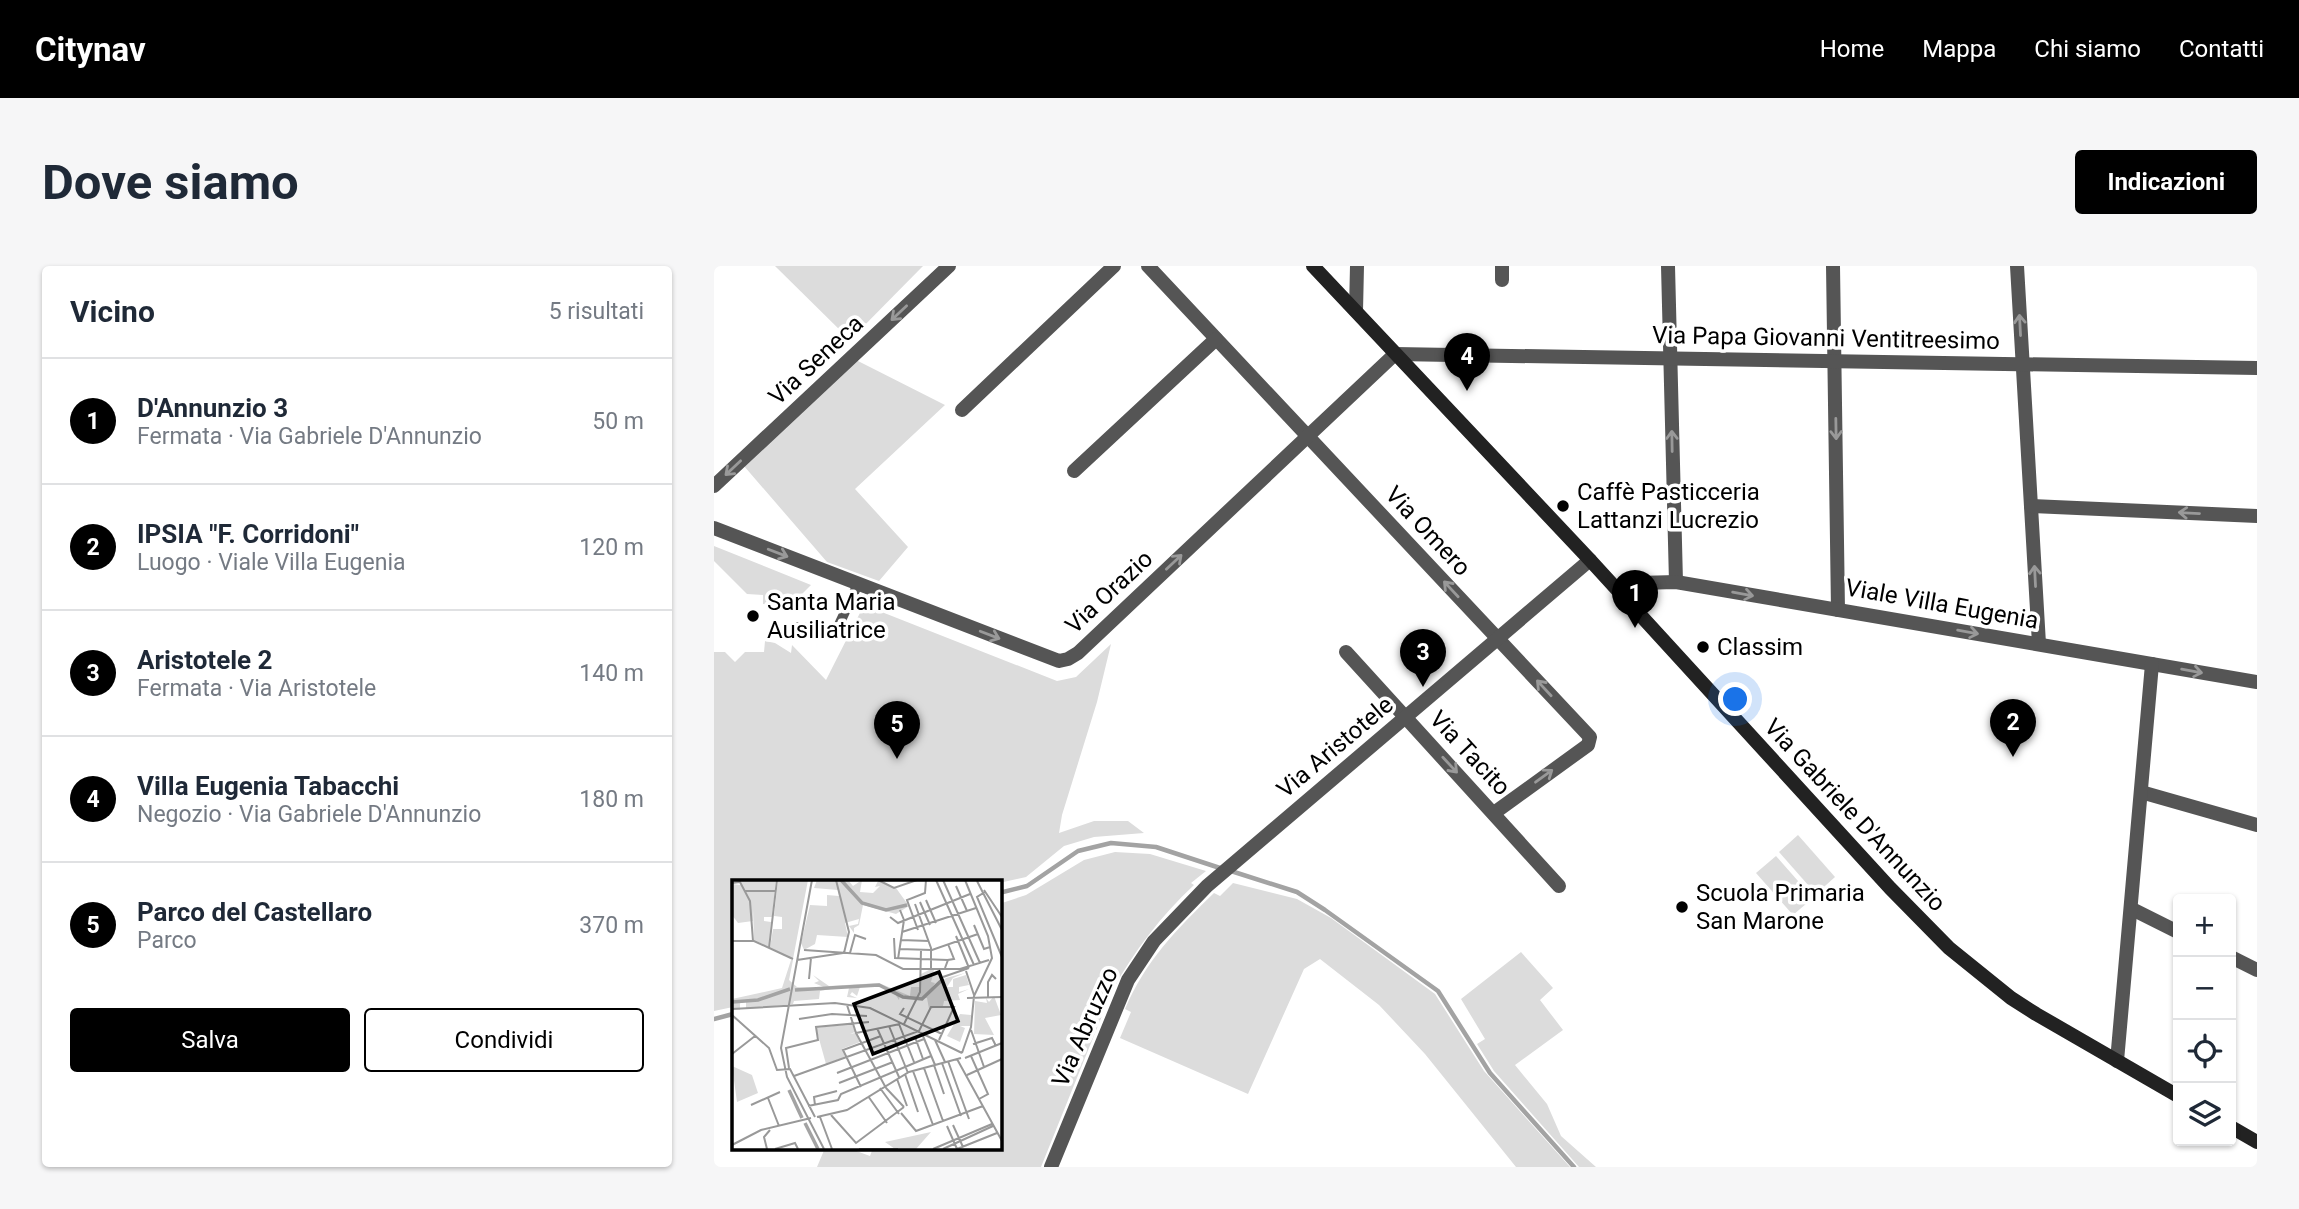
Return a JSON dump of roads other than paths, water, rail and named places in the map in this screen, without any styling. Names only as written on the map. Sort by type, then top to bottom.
[{"type":"main road","name":"Via Gabriele D'Annunzio","points":[[1313,266],[1590,560],[1890,888],[1949,948],[2011,998],[2173,1093]]},
{"type":"main road","points":[[2236,1130],[2257,1142]]},
{"type":"street","name":"Via Seneca","points":[[714,486],[949,266]]},
{"type":"street","points":[[962,410],[1114,266]]},
{"type":"street","name":"Via Omero","points":[[1148,266],[1590,737],[1588,745],[1494,813]]},
{"type":"street","points":[[1356,311],[1357,266]]},
{"type":"street","points":[[1668,266],[1676,582]]},
{"type":"street","points":[[1833,266],[1838,610]]},
{"type":"street","points":[[2017,266],[2039,644]]},
{"type":"street","points":[[1343,298],[1351,294],[1357,285]]},
{"type":"street","points":[[1074,471],[1216,338]]},
{"type":"street","name":"Via Papa Giovanni Ventitreesimo","points":[[1395,354],[2257,368]]},
{"type":"street","name":"Via Orazio","points":[[714,528],[1059,661],[1068,659],[1078,653],[1395,354]]},
{"type":"street","points":[[2031,506],[2257,516]]},
{"type":"street","name":"Via Aristotele","points":[[1207,886],[1590,560]]},
{"type":"street","name":"Viale Villa Eugenia","points":[[1621,594],[1638,583],[1676,582],[2257,682]]},
{"type":"street","points":[[797,627],[836,631],[858,584]]},
{"type":"street","name":"Via Tacito","points":[[1346,652],[1559,886]]},
{"type":"street","points":[[2117,1061],[2152,664]]},
{"type":"street","points":[[2141,792],[2257,825]]},
{"type":"street","name":"Via Abruzzo","points":[[1051,1167],[1128,980],[1154,941],[1207,886]]},
{"type":"street","points":[[2132,909],[2173,930]]},
{"type":"street","points":[[2236,960],[2257,970]]},
{"type":"waterway","points":[[1001,892],[1027,886],[1078,851],[1111,843],[1156,847],[1223,869]]},
{"type":"waterway","points":[[1231,871],[1297,892],[1438,991],[1490,1073],[1574,1167]]},
{"type":"waterway","points":[[714,1019],[732,1014]]},
{"type":"place","name":"Villa Eugenia Tabacchi","points":[[1467,391]]},
{"type":"place","name":"Caffè Pasticceria Lattanzi Lucrezio","points":[[1563,506]]},
{"type":"place","name":"Santa Maria Ausiliatrice","points":[[753,616]]},
{"type":"place","name":"D'Annunzio 3","points":[[1635,628]]},
{"type":"place","name":"Classim","points":[[1703,647]]},
{"type":"place","name":"Aristotele 2","points":[[1423,687]]},
{"type":"place","name":"IPSIA \"F. Corridoni\"","points":[[2013,757]]},
{"type":"place","name":"Parco del Castellaro","points":[[897,759]]},
{"type":"place","name":"Scuola Primaria San Marone","points":[[1682,907]]}]
